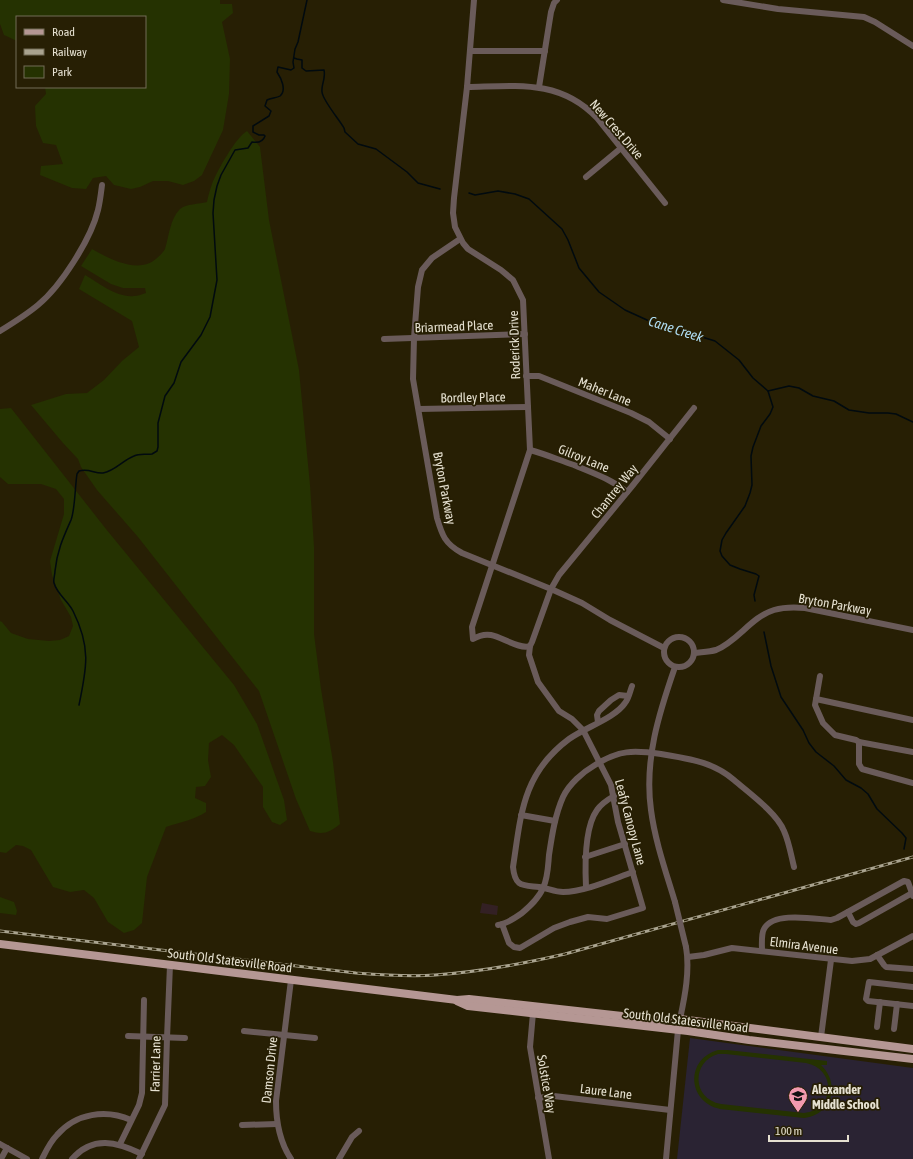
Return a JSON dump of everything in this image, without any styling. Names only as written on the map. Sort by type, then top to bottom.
[{"type":"main road","name":"South Old Statesville Road","points":[[0,944],[456,1000],[468,999],[658,1020],[680,1019],[913,1049]]},
{"type":"main road","name":"South Old Statesville Road","points":[[456,1000],[468,1006],[913,1059]]},
{"type":"main road","points":[[609,1022],[632,1021],[674,1025],[680,1019]]},
{"type":"main road","points":[[678,1030],[683,1026],[722,1029],[733,1026]]},
{"type":"street","name":"Roderick Drive","points":[[474,0],[467,87],[453,206],[455,227],[460,239],[468,249],[514,280],[523,300],[530,450],[472,627],[472,639],[490,634],[522,647],[530,646]]},
{"type":"street","points":[[539,87],[551,12],[554,2],[558,0]]},
{"type":"street","points":[[722,0],[778,9],[864,17],[875,22],[913,46]]},
{"type":"street","points":[[470,51],[544,51]]},
{"type":"street","name":"New Crest Drive","points":[[467,87],[539,87],[561,93],[580,103],[597,118],[665,203]]},
{"type":"street","points":[[586,177],[621,148]]},
{"type":"street","points":[[0,331],[26,315],[46,298],[69,267],[89,234],[98,210],[102,185]]},
{"type":"street","name":"Bryton Parkway","points":[[460,239],[432,258],[422,270],[418,287],[414,339],[413,371],[419,409],[438,518],[446,541],[452,548],[471,558],[492,564],[551,588],[582,603],[610,620],[664,648]]},
{"type":"street","name":"Briarmead Place","points":[[384,339],[525,334]]},
{"type":"street","name":"Maher Lane","points":[[526,376],[538,376],[631,413],[649,422],[670,439]]},
{"type":"street","name":"Bordley Place","points":[[419,409],[528,407]]},
{"type":"street","name":"Chantrey Way","points":[[530,646],[551,588],[559,575],[694,408]]},
{"type":"street","name":"Gilroy Lane","points":[[530,450],[544,453],[605,477],[627,492]]},
{"type":"street","name":"Bryton Parkway","points":[[694,653],[716,650],[738,636],[763,615],[775,610],[792,607],[805,608],[913,630]]},
{"type":"street","points":[[679,637],[688,640],[694,653],[691,662],[687,665],[683,667],[675,667],[666,661],[664,657],[664,648],[670,640],[679,637]]},
{"type":"street","name":"Leafy Canopy Lane","points":[[530,646],[529,655],[538,682],[559,711],[572,719],[583,730],[611,785],[618,822],[644,908],[607,919],[588,917],[570,922],[554,928],[520,948],[514,947],[509,943],[500,925],[516,917],[531,905],[543,888]]},
{"type":"street","points":[[675,667],[663,703],[651,753],[649,781],[651,810],[657,840],[675,902],[688,957],[680,1019]]},
{"type":"street","points":[[820,676],[815,705],[823,723],[835,735],[859,742],[913,752]]},
{"type":"street","points":[[632,686],[625,704],[613,714],[568,740],[551,756],[536,775],[530,786],[521,815],[513,867],[514,877],[518,883],[562,892],[586,887],[633,872]]},
{"type":"street","points":[[598,722],[597,715],[599,711],[611,700],[619,695],[628,696]]},
{"type":"street","points":[[816,699],[913,720]]},
{"type":"street","points":[[859,742],[859,764],[862,769],[913,783]]},
{"type":"street","points":[[543,888],[547,876],[555,821],[567,790],[587,770],[610,756],[629,751],[651,753],[704,762],[726,773],[769,810],[784,830],[794,866]]},
{"type":"street","points":[[586,887],[585,857],[590,828],[595,811],[606,800],[614,796]]},
{"type":"street","points":[[521,815],[555,821]]},
{"type":"street","points":[[585,857],[625,844]]},
{"type":"street","points":[[762,951],[763,930],[771,922],[793,916],[831,920],[904,881],[908,882],[912,895],[859,923],[856,924],[853,922],[848,912]]},
{"type":"street","name":"Elmira Avenue","points":[[688,957],[732,948],[831,960],[852,961],[870,959],[913,936]]},
{"type":"street","points":[[877,955],[886,967],[913,969]]},
{"type":"street","points":[[821,1037],[831,960]]},
{"type":"street","name":"Farrier Lane","points":[[141,1157],[165,1105],[170,965]]},
{"type":"street","name":"Damson Drive","points":[[291,980],[276,1101],[277,1124],[280,1137],[291,1159]]},
{"type":"street","points":[[913,987],[869,982],[867,1000],[913,1006]]},
{"type":"street","points":[[120,1144],[139,1105],[142,1093],[144,1000]]},
{"type":"street","points":[[877,1027],[880,1002]]},
{"type":"street","points":[[894,1029],[897,1004]]},
{"type":"street","name":"Solstice Way","points":[[534,1013],[530,1047],[549,1159]]},
{"type":"street","points":[[244,1030],[315,1038]]},
{"type":"street","points":[[666,1159],[678,1030]]},
{"type":"street","points":[[128,1036],[186,1038]]},
{"type":"street","name":"Laure Lane","points":[[538,1098],[554,1096],[670,1110]]},
{"type":"street","points":[[42,1159],[52,1141],[60,1132],[79,1118],[103,1114],[120,1116],[131,1120]]},
{"type":"street","points":[[242,1125],[277,1124]]},
{"type":"street","points":[[339,1159],[352,1138],[360,1131]]},
{"type":"street","points":[[72,1159],[81,1150],[95,1144],[105,1142],[120,1144],[141,1157]]},
{"type":"street","points":[[0,1144],[27,1159]]},
{"type":"street","points":[[1,1159],[7,1148]]},
{"type":"shaded area","points":[[482,903],[498,906],[497,915],[480,913]]},
{"type":"shaded area","name":"Alexander Middle School","points":[[690,1038],[913,1068],[913,1159],[677,1159]]},
{"type":"green space","points":[[0,0],[220,0],[220,4],[232,4],[233,13],[222,22],[230,59],[229,94],[223,130],[202,175],[194,181],[183,185],[168,181],[153,181],[131,189],[114,185],[106,176],[93,178],[86,189],[72,188],[40,175],[41,166],[63,164],[56,145],[43,143],[36,126],[35,106],[46,94],[45,88],[146,88],[146,16],[16,16],[16,41],[4,35],[0,24]]},
{"type":"green space","points":[[247,131],[260,147],[269,220],[299,370],[310,485],[314,547],[314,634],[333,762],[340,824],[329,831],[322,833],[310,831],[296,799],[259,691],[138,537],[97,490],[81,467],[78,459],[31,405],[66,394],[87,393],[104,380],[122,361],[139,347],[132,321],[79,289],[85,275],[121,295],[136,296],[146,293],[145,288],[123,288],[111,284],[81,266],[92,249],[124,264],[142,265],[150,263],[157,258],[165,249],[172,223],[177,213],[180,209],[186,206],[207,202],[212,184],[222,163],[232,147]]},
{"type":"green space","points":[[11,408],[106,529],[234,685],[257,724],[284,800],[287,820],[280,825],[272,822],[263,807],[263,787],[234,745],[222,735],[209,743],[208,760],[211,777],[205,786],[196,787],[195,798],[206,803],[206,812],[192,819],[166,827],[147,877],[142,923],[134,930],[124,933],[108,922],[94,898],[84,890],[70,892],[53,887],[31,850],[23,846],[16,845],[6,853],[0,852],[0,621],[11,633],[28,639],[49,641],[60,640],[69,636],[73,626],[71,617],[61,600],[52,575],[50,561],[64,514],[64,499],[56,489],[41,484],[8,484],[0,477],[0,409]]},
{"type":"green space","points":[[0,897],[14,902],[17,911],[16,915],[0,913]]},
{"type":"green space","points":[[718,1050],[727,1050],[827,1061],[827,1065],[821,1065],[831,1081],[832,1089],[830,1098],[827,1105],[821,1111],[814,1116],[804,1118],[720,1109],[709,1105],[701,1098],[696,1090],[694,1080],[695,1071],[700,1062],[707,1055]],"holes":[[[718,1054],[806,1063],[816,1067],[823,1073],[827,1081],[828,1089],[826,1097],[822,1105],[814,1110],[804,1113],[721,1104],[711,1101],[704,1095],[700,1088],[698,1080],[699,1072],[703,1064],[709,1058]]]},
{"type":"waterway","points":[[79,705],[86,657],[83,636],[73,611],[55,587],[54,583],[59,551],[72,516],[77,474],[79,471],[83,470],[100,473],[107,472],[134,456],[152,454],[157,451],[158,423],[165,396],[174,383],[181,362],[201,335],[210,317],[217,280],[213,213],[217,186],[221,175],[235,150],[248,148],[252,142],[260,142],[265,136],[253,132],[253,126],[269,116],[271,111],[265,106],[267,100],[279,97],[283,91],[282,81],[277,72],[278,67],[291,70],[294,68],[293,62],[295,49],[298,42],[307,0]]},
{"type":"waterway","name":"Cane Creek","points":[[294,58],[302,60],[302,68],[306,71],[324,70],[322,89],[323,96],[344,128],[345,132],[358,144],[376,149],[407,172],[418,183],[440,189]]},
{"type":"waterway","name":"Cane Creek","points":[[469,193],[475,195],[498,191],[515,194],[529,199],[562,229],[579,268],[599,292],[625,310],[647,320],[715,341],[739,360],[753,378],[768,391],[773,407],[770,414],[761,426],[753,447],[751,456],[752,485],[750,493],[745,506],[722,540],[720,551],[722,556],[730,565],[759,576],[754,595],[755,601]]},
{"type":"waterway","name":"Cane Creek","points":[[768,391],[789,386],[799,388],[813,396],[834,401],[849,410],[869,413],[896,414],[913,422]]},
{"type":"waterway","points":[[764,632],[771,666],[781,697],[803,730],[809,743],[816,752],[834,766],[846,780],[861,788],[868,794],[877,809],[906,838],[904,849]]},
{"type":"railway","points":[[0,931],[356,973],[425,976],[500,967],[565,954],[913,857]]},
{"type":"place","name":"Alexander Middle School","points":[[798,1113]]}]
